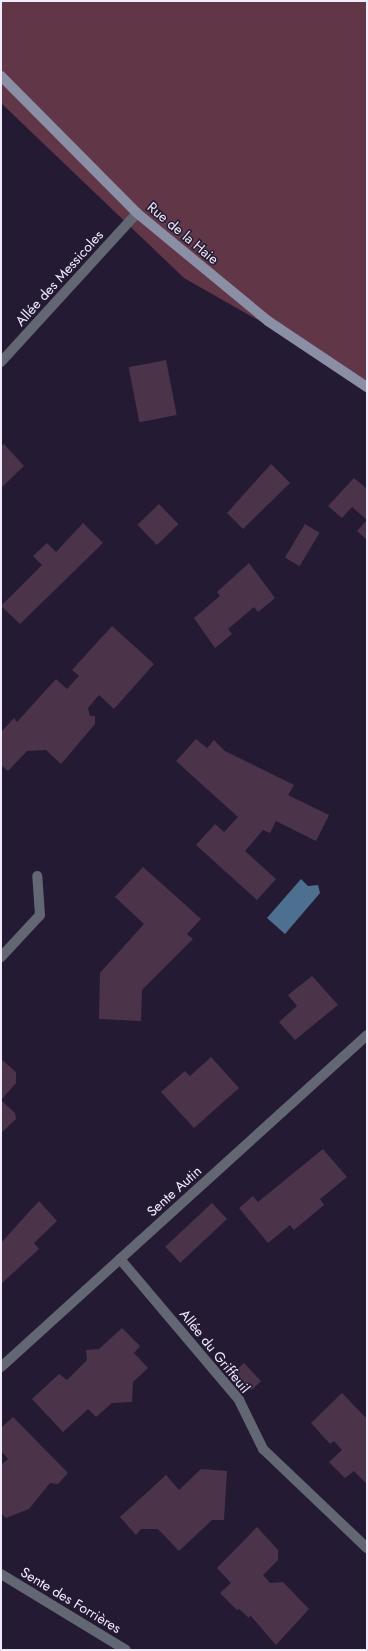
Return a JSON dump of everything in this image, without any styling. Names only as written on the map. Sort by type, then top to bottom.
[{"type":"street","name":"Rue de la Haie","points":[[1,76],[137,214],[268,321],[367,387]]},
{"type":"street","name":"Allée des Messicoles","points":[[1,362],[137,214]]},
{"type":"street","points":[[1,957],[40,915],[37,876]]},
{"type":"street","name":"Sente Autin","points":[[1,1367],[367,1035]]},
{"type":"street","name":"Allée du Griffeuil","points":[[120,1259],[239,1400],[263,1449],[367,1548]]},
{"type":"street","name":"Sente des Forrières","points":[[1,1574],[126,1650]]},
{"type":"shaded area","points":[[1,1],[367,1],[367,382],[184,278],[1,103]]},
{"type":"water","points":[[301,879],[308,886],[318,885],[320,893],[285,934],[267,918]]},
{"type":"building","points":[[166,360],[177,415],[139,422],[129,367]]},
{"type":"building","points":[[4,444],[24,466],[2,487],[1,447]]},
{"type":"building","points":[[271,464],[290,483],[243,529],[227,513]]},
{"type":"building","points":[[354,478],[367,489],[367,520],[352,507],[342,518],[328,506]]},
{"type":"building","points":[[159,504],[178,524],[157,545],[137,525]]},
{"type":"building","points":[[367,520],[367,540],[357,531]]},
{"type":"building","points":[[83,523],[103,543],[20,624],[1,606],[42,565],[33,556],[47,543],[56,552]]},
{"type":"building","points":[[305,524],[320,533],[299,566],[285,557]]},
{"type":"building","points":[[249,563],[275,598],[258,612],[254,607],[228,629],[232,634],[215,648],[194,618],[220,596],[217,592]]},
{"type":"building","points":[[112,626],[154,664],[114,709],[99,695],[88,708],[90,716],[95,716],[95,724],[61,764],[46,750],[27,751],[8,771],[1,765],[1,732],[14,718],[17,722],[56,679],[67,689],[79,676],[72,670]]},
{"type":"building","points":[[196,739],[207,748],[214,740],[225,751],[294,785],[288,795],[329,815],[316,841],[276,821],[270,833],[263,830],[245,851],[276,879],[257,900],[196,845],[215,824],[224,832],[238,817],[176,761]]},
{"type":"building","points":[[143,867],[201,919],[187,934],[193,939],[142,990],[141,1021],[99,1019],[100,973],[144,924],[115,897]]},
{"type":"building","points":[[312,976],[338,1005],[295,1040],[279,1022],[297,1006],[288,995]]},
{"type":"building","points":[[211,1057],[239,1088],[194,1128],[161,1092],[185,1071],[190,1076]]},
{"type":"building","points":[[1,1059],[16,1072],[16,1083],[1,1100]]},
{"type":"building","points":[[1,1100],[15,1113],[16,1119],[1,1133]]},
{"type":"building","points":[[323,1149],[347,1177],[320,1199],[324,1205],[294,1230],[290,1225],[268,1243],[239,1208],[253,1196],[258,1202]]},
{"type":"building","points":[[39,1201],[57,1221],[34,1243],[39,1249],[1,1284],[1,1243]]},
{"type":"building","points":[[212,1203],[227,1219],[180,1263],[165,1247]]},
{"type":"building","points":[[122,1328],[140,1346],[134,1353],[148,1368],[133,1382],[132,1402],[112,1403],[96,1417],[88,1409],[63,1432],[32,1399],[59,1374],[67,1380],[87,1360],[86,1350],[99,1349]]},
{"type":"building","points":[[244,1363],[261,1381],[252,1390],[234,1372]]},
{"type":"building","points":[[342,1393],[367,1419],[367,1484],[354,1471],[345,1478],[329,1462],[342,1450],[334,1441],[330,1444],[311,1423]]},
{"type":"building","points":[[13,1417],[68,1473],[58,1484],[50,1483],[29,1509],[6,1518],[1,1513],[1,1465],[8,1459],[1,1451],[1,1428]]},
{"type":"building","points":[[201,1469],[227,1471],[224,1520],[212,1520],[179,1551],[158,1529],[141,1529],[136,1535],[120,1517],[166,1475],[179,1490]]},
{"type":"building","points":[[257,1527],[278,1550],[278,1560],[263,1575],[270,1583],[283,1582],[309,1609],[276,1645],[250,1615],[249,1618],[239,1609],[237,1610],[220,1593],[231,1583],[217,1568]]}]
